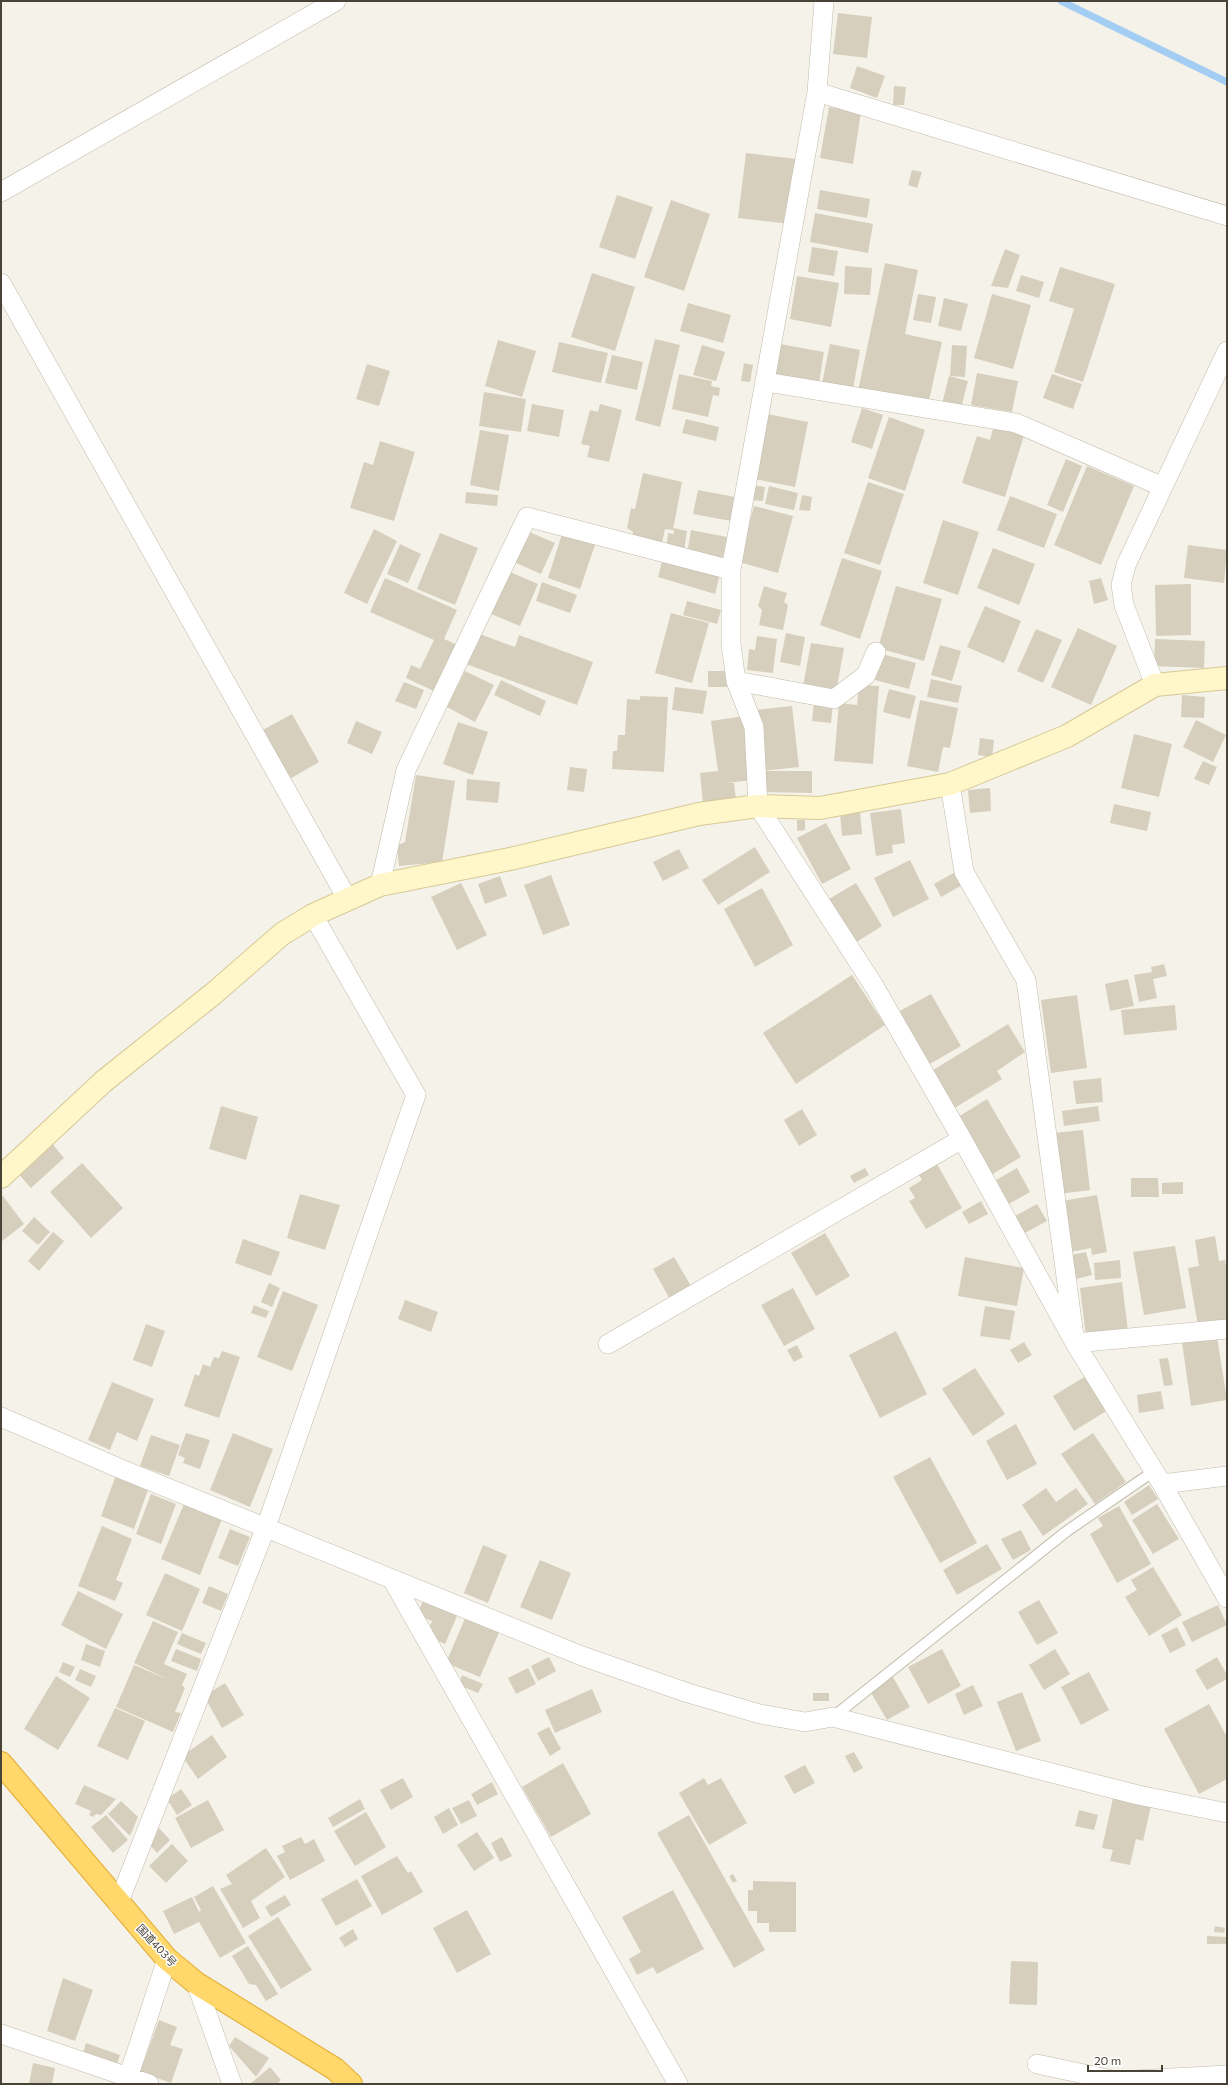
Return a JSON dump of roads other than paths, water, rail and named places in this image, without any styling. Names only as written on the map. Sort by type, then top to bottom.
[{"type":"highway","name":"国道403号","points":[[1,1763],[118,1904],[167,1959],[196,1983],[335,2069],[351,2084]]},
{"type":"street","points":[[1,192],[310,7],[336,1]]},
{"type":"street","points":[[824,1],[817,92],[731,570],[731,644],[736,682],[754,727],[758,806],[874,986],[962,1139],[1075,1343],[1158,1478],[1227,1598]]},
{"type":"street","points":[[817,92],[1227,216]]},
{"type":"street","points":[[1,283],[348,900]]},
{"type":"street","points":[[1155,684],[1124,605],[1121,585],[1126,565],[1225,359]]},
{"type":"street","points":[[766,382],[1016,423],[1163,487]]},
{"type":"street","points":[[380,885],[406,770],[527,517],[731,570]]},
{"type":"street","points":[[736,682],[834,699],[866,675],[876,652]]},
{"type":"street","points":[[1,1177],[104,1081],[213,994],[282,934],[313,915],[380,885],[510,859],[699,814],[758,806],[820,808],[950,784],[1067,736],[1155,684],[1227,678]]},
{"type":"street","points":[[950,784],[964,872],[1026,980],[1075,1343]]},
{"type":"street","points":[[118,1904],[266,1527],[416,1095],[313,915]]},
{"type":"street","points":[[608,1344],[962,1139]]},
{"type":"street","points":[[1075,1343],[1227,1329]]},
{"type":"street","points":[[1,1417],[120,1469],[582,1656],[688,1693],[760,1714],[805,1722],[834,1717],[1138,1795],[1227,1813]]},
{"type":"street","points":[[1158,1478],[1227,1476]]},
{"type":"street","points":[[392,1579],[678,2084]]},
{"type":"street","points":[[127,2080],[167,1959]]},
{"type":"street","points":[[196,1983],[232,2084]]},
{"type":"street","points":[[1,2034],[127,2080],[149,2084]]},
{"type":"street","points":[[1037,2064],[1117,2081],[1227,2075]]},
{"type":"lane","points":[[834,1717],[1067,1531],[1158,1478]]},
{"type":"waterway","points":[[1061,1],[1227,82]]}]
